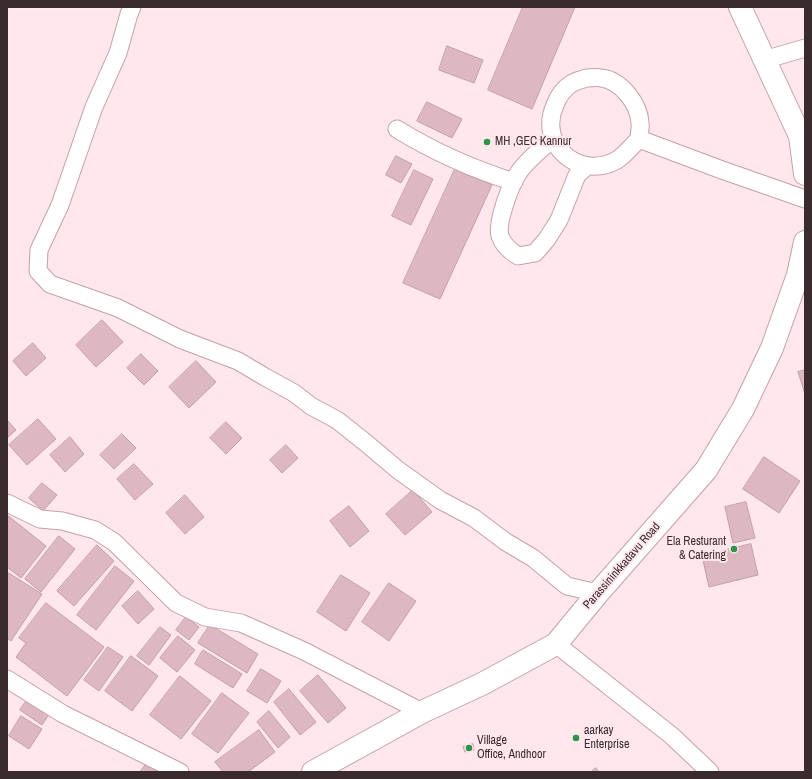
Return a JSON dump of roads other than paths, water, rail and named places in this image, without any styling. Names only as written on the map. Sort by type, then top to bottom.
[{"type":"main road","points":[[740,7],[800,136],[805,174]]},
{"type":"main road","name":"Parassininkkadavu Road","points":[[313,772],[422,712],[482,684],[556,644],[598,592],[706,470],[743,409],[772,348],[798,275],[805,242]]},
{"type":"street","points":[[132,7],[118,54],[94,107],[60,205],[39,250],[38,271],[50,284],[118,308],[180,339],[238,361],[265,378],[294,392],[311,406],[337,420],[366,442],[398,470],[440,500],[474,518],[506,542],[533,558],[567,586],[598,592]]},
{"type":"street","points":[[764,60],[805,48]]},
{"type":"street","points":[[586,78],[603,78],[616,83],[628,94],[636,106],[640,122],[639,139],[617,160],[603,165],[587,166],[573,161],[565,155],[560,151],[553,140],[550,123],[553,110],[560,94],[571,84],[586,78]]},
{"type":"street","points":[[397,130],[424,146],[483,172],[514,182]]},
{"type":"street","points":[[639,139],[722,170],[805,198]]},
{"type":"street","points":[[553,140],[536,153],[519,172],[502,210],[499,235],[508,250],[518,256],[535,253],[547,239],[559,220],[577,175],[587,166]]},
{"type":"street","points":[[7,503],[40,519],[62,521],[95,530],[114,542],[176,603],[205,617],[241,623],[304,650],[422,712]]},
{"type":"street","points":[[556,644],[666,731],[710,772]]},
{"type":"street","points":[[7,678],[63,714],[180,772]]},
{"type":"place","name":"MH ,GEC Kannur","points":[[487,142]]},
{"type":"place","name":"Ela Resturant & Catering","points":[[734,549]]},
{"type":"place","name":"aarkay Enterprise","points":[[576,738]]},
{"type":"place","name":"Village Office, Andhoor","points":[[469,748]]}]
